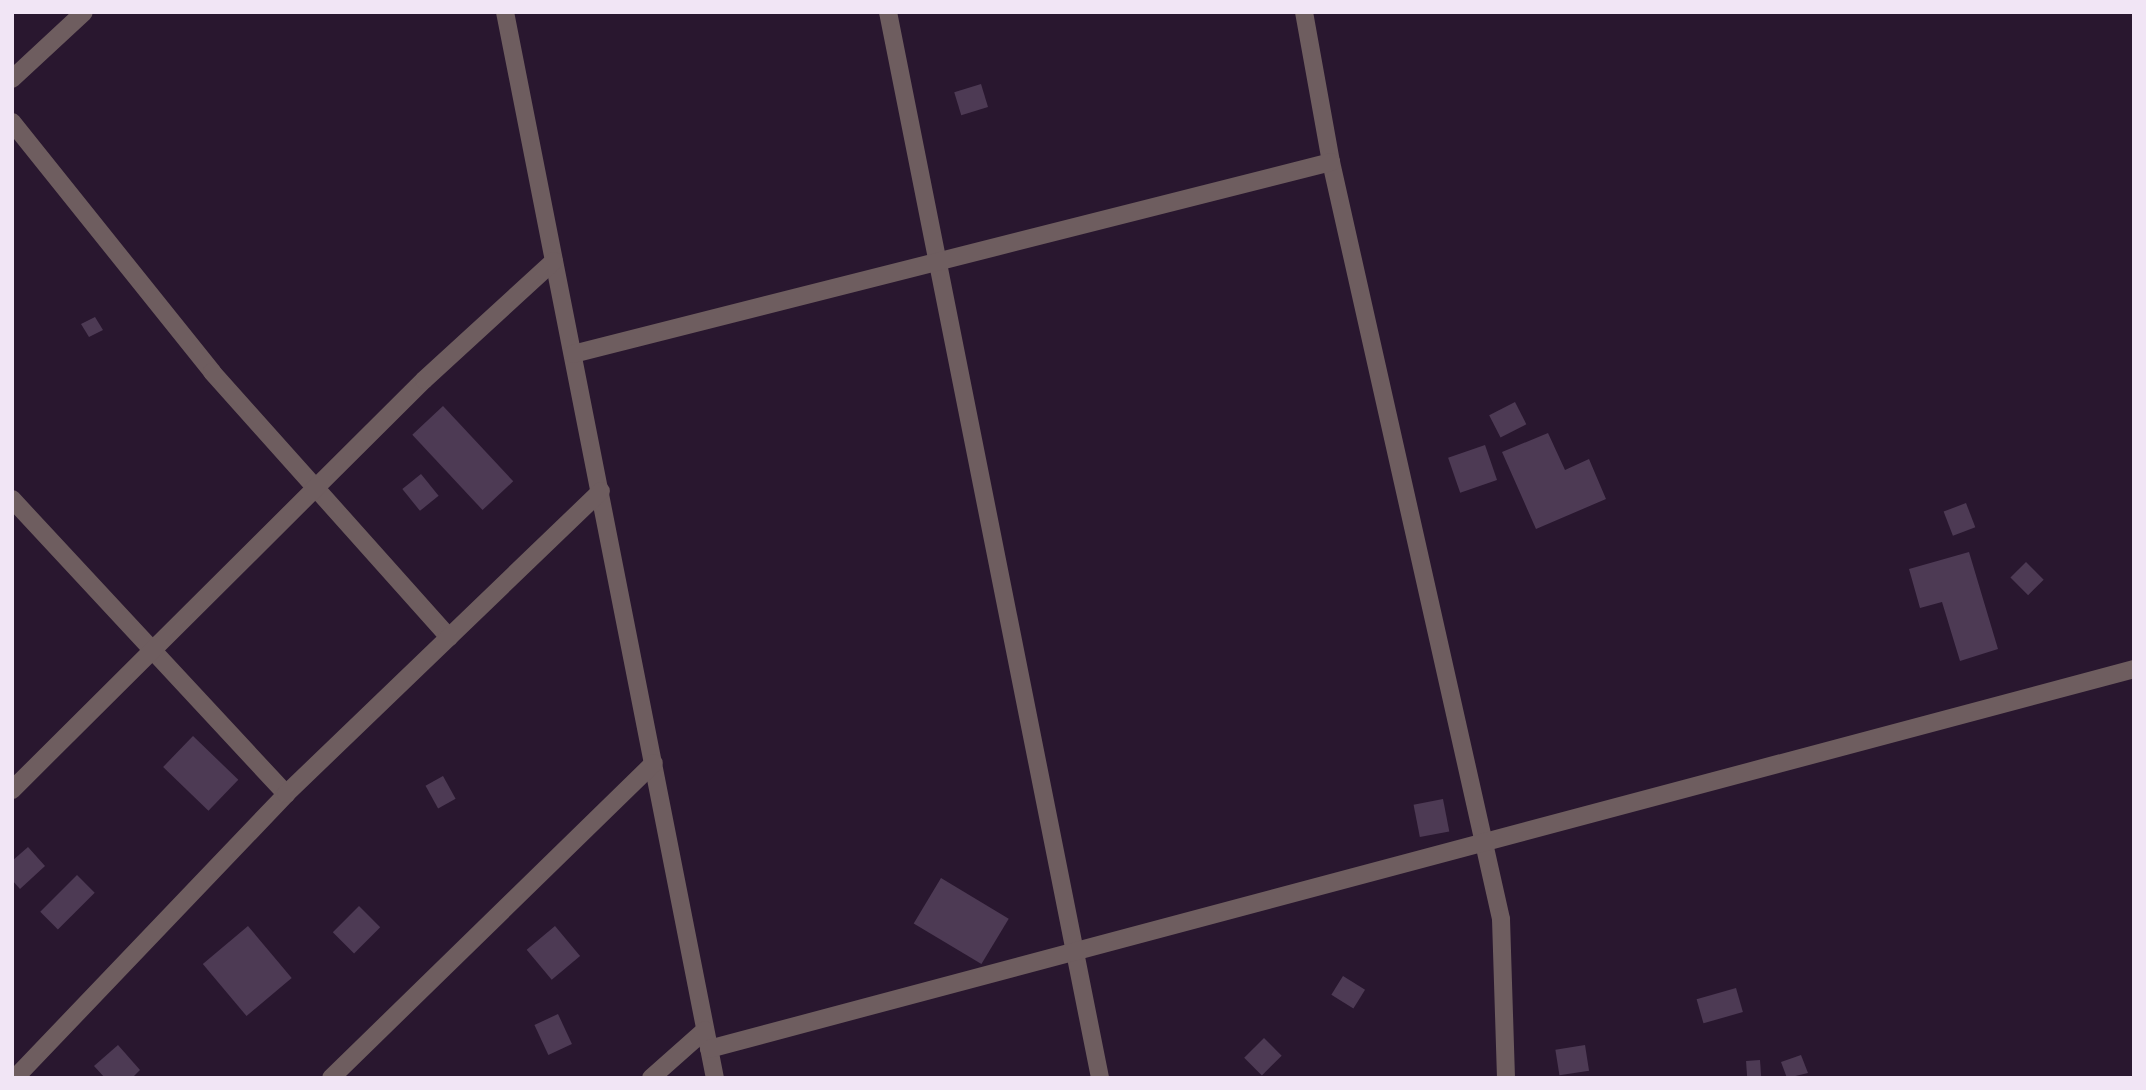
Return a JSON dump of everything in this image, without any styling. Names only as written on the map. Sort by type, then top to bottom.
[{"type":"street","points":[[12,79],[84,12]]},
{"type":"street","points":[[505,12],[715,1078]]},
{"type":"street","points":[[888,12],[1100,1078]]},
{"type":"street","points":[[1304,12],[1331,162],[1501,919],[1506,1078]]},
{"type":"street","points":[[12,122],[212,372],[449,637]]},
{"type":"street","points":[[573,354],[937,259],[1331,162]]},
{"type":"street","points":[[12,790],[314,488],[554,261]]},
{"type":"street","points":[[15,1078],[286,794],[601,491]]},
{"type":"street","points":[[12,499],[286,794]]},
{"type":"street","points":[[709,1049],[2134,669]]},
{"type":"street","points":[[331,1078],[654,763]]},
{"type":"street","points":[[651,1078],[705,1030]]},
{"type":"building","points":[[981,84],[988,107],[961,115],[954,92]]},
{"type":"building","points":[[95,317],[103,330],[89,337],[81,324]]},
{"type":"building","points":[[1515,402],[1526,424],[1501,437],[1489,415]]},
{"type":"building","points":[[443,406],[513,481],[483,510],[412,435]]},
{"type":"building","points":[[1548,433],[1565,470],[1589,459],[1606,499],[1536,529],[1502,452]]},
{"type":"building","points":[[1485,445],[1497,480],[1460,493],[1448,458]]},
{"type":"building","points":[[421,474],[439,496],[420,511],[402,489]]},
{"type":"building","points":[[1966,503],[1975,527],[1953,536],[1944,512]]},
{"type":"building","points":[[1969,552],[1998,649],[1960,661],[1942,602],[1920,608],[1909,569]]},
{"type":"building","points":[[2026,562],[2044,580],[2028,595],[2010,578]]},
{"type":"building","points":[[193,736],[238,780],[208,811],[163,767]]},
{"type":"building","points":[[443,776],[456,799],[438,808],[426,786]]},
{"type":"building","points":[[1443,799],[1449,831],[1420,837],[1414,805]]},
{"type":"building","points":[[28,847],[45,866],[20,889],[12,880],[12,861]]},
{"type":"building","points":[[77,875],[95,893],[58,929],[40,912]]},
{"type":"building","points":[[941,878],[1009,919],[981,964],[914,923]]},
{"type":"building","points":[[359,906],[380,927],[354,953],[333,932]]},
{"type":"building","points":[[248,926],[292,978],[247,1016],[203,964]]},
{"type":"building","points":[[555,926],[580,956],[552,980],[527,950]]},
{"type":"building","points":[[1343,976],[1365,990],[1353,1008],[1331,995]]},
{"type":"building","points":[[1736,988],[1743,1012],[1703,1023],[1697,999]]},
{"type":"building","points":[[558,1014],[572,1044],[548,1055],[534,1025]]},
{"type":"building","points":[[1264,1038],[1282,1056],[1262,1075],[1244,1058]]},
{"type":"building","points":[[118,1045],[140,1070],[132,1078],[105,1078],[94,1066]]},
{"type":"building","points":[[1585,1045],[1589,1071],[1559,1075],[1555,1050]]},
{"type":"building","points":[[1801,1055],[1808,1073],[1787,1078],[1781,1062]]},
{"type":"building","points":[[1760,1060],[1761,1076],[1747,1077],[1746,1061]]}]
